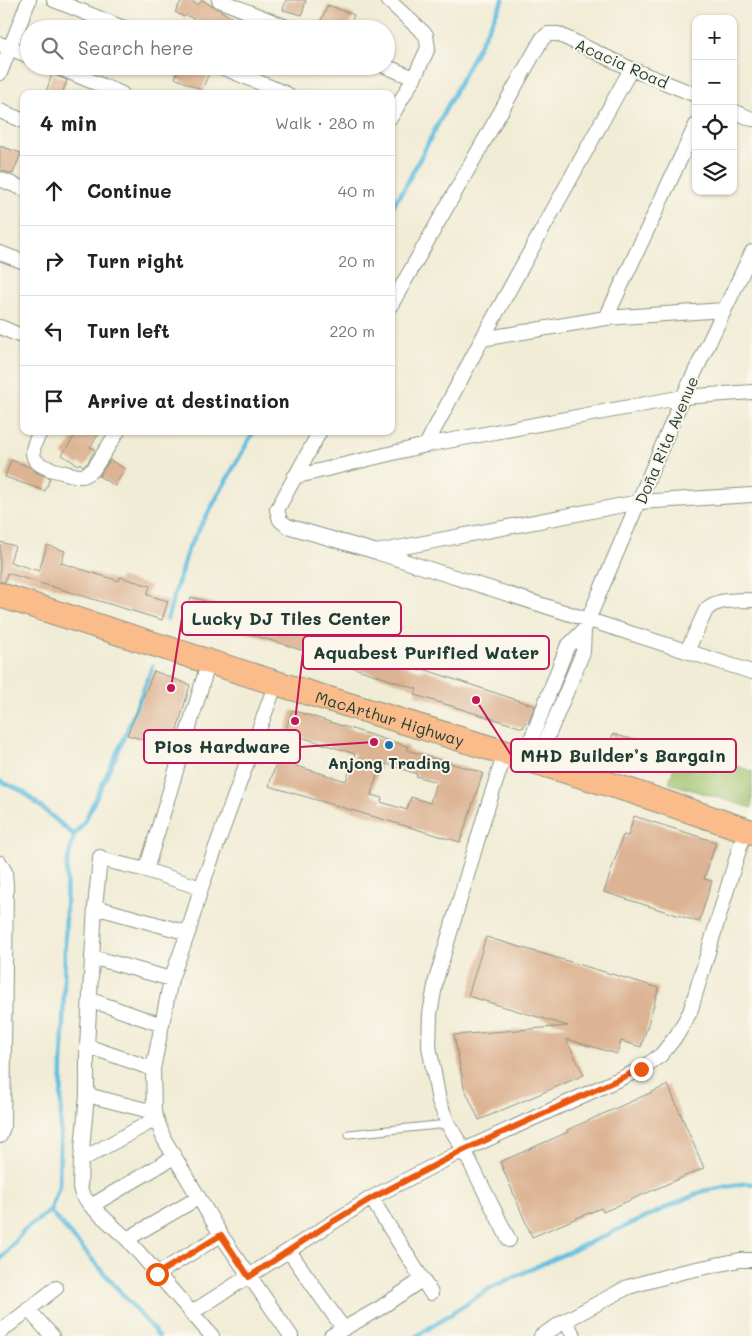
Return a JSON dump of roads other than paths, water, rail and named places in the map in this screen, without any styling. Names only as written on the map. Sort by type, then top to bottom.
[{"type":"highway","name":"MacArthur Highway","points":[[0,595],[276,683],[628,790],[748,831]]},
{"type":"street","points":[[0,73],[6,46],[30,0]]},
{"type":"street","points":[[54,0],[104,20]]},
{"type":"street","points":[[219,0],[269,20]]},
{"type":"street","points":[[388,0],[426,35],[428,48],[414,78],[395,110]]},
{"type":"street","name":"Acacia Road","points":[[395,298],[542,39],[548,34],[558,34],[631,69],[692,93]]},
{"type":"street","points":[[6,46],[20,52]]},
{"type":"street","points":[[426,445],[482,339],[631,69]]},
{"type":"street","points":[[395,70],[414,78]]},
{"type":"street","points":[[77,75],[112,90]]},
{"type":"street","points":[[241,75],[277,90]]},
{"type":"street","points":[[0,111],[20,119]]},
{"type":"street","points":[[737,112],[752,118]]},
{"type":"street","points":[[606,318],[692,134]]},
{"type":"street","points":[[0,179],[20,187]]},
{"type":"street","name":"Doña Rita Avenue","points":[[509,1240],[464,1150],[448,1124],[439,1101],[429,1046],[430,1014],[439,971],[484,818],[522,758],[567,647],[586,625],[683,397],[752,252]]},
{"type":"street","points":[[0,253],[20,260]]},
{"type":"street","points":[[482,339],[606,318],[724,310]]},
{"type":"street","points":[[0,327],[20,334]]},
{"type":"street","points":[[294,477],[426,445],[683,397],[752,392]]},
{"type":"street","points":[[39,435],[32,448],[32,457],[37,463],[83,476],[93,470],[115,435]]},
{"type":"street","points":[[318,435],[278,510],[280,520],[287,526],[377,552],[586,625],[687,651],[752,672]]},
{"type":"street","points":[[377,552],[639,502],[752,495]]},
{"type":"street","points":[[687,651],[706,610],[711,605],[717,602],[752,600]]},
{"type":"street","points":[[146,870],[209,661]]},
{"type":"street","points":[[276,683],[201,888],[188,933],[171,978],[153,1069],[155,1115],[164,1139],[221,1235],[291,1336]]},
{"type":"street","points":[[192,1313],[372,1198],[464,1150],[641,1069],[661,1055],[677,1035],[690,1012],[748,831]]},
{"type":"street","points":[[201,888],[146,870],[100,858],[95,907],[87,1046],[87,1095],[80,1188],[91,1206],[127,1239],[212,1336]]},
{"type":"street","points":[[0,863],[6,872],[2,995],[3,1127],[0,1136]]},
{"type":"street","points":[[0,900],[6,886]]},
{"type":"street","points":[[95,907],[188,933]]},
{"type":"street","points":[[92,958],[171,978]]},
{"type":"street","points":[[90,1000],[162,1025]]},
{"type":"street","points":[[87,1046],[153,1069]]},
{"type":"street","points":[[87,1095],[155,1115]]},
{"type":"street","points":[[81,1160],[155,1115]]},
{"type":"street","points":[[91,1206],[174,1157]]},
{"type":"street","points":[[127,1239],[198,1198]]},
{"type":"street","points":[[372,1198],[431,1293]]},
{"type":"street","points":[[157,1274],[221,1235]]},
{"type":"street","points":[[289,1251],[337,1332],[380,1308],[423,1279]]},
{"type":"street","points":[[541,1336],[565,1320],[628,1288],[682,1272],[740,1260],[752,1260]]},
{"type":"street","points":[[0,1332],[56,1288]]},
{"type":"street","points":[[28,1309],[52,1336]]},
{"type":"street","points":[[565,1320],[574,1336]]},
{"type":"lane","points":[[349,1134],[448,1124]]},
{"type":"waterway","points":[[395,203],[503,0]]},
{"type":"waterway","points":[[167,619],[188,549],[252,435]]},
{"type":"waterway","points":[[0,1260],[24,1230],[50,1211],[59,1186],[67,864],[74,835],[85,821],[122,742],[153,666]]},
{"type":"waterway","points":[[0,781],[22,791],[74,835]]},
{"type":"waterway","points":[[417,1336],[492,1287],[703,1191],[747,1183],[752,1184]]},
{"type":"waterway","points":[[50,1211],[159,1336]]},
{"type":"place","name":"Lucky DJ Tiles Center","points":[[171,688]]},
{"type":"place","name":"MHD Builder’s Bargain","points":[[476,700]]},
{"type":"place","name":"Aquabest Purified Water","points":[[295,721]]},
{"type":"place","name":"Pios Hardware","points":[[374,742]]},
{"type":"place","name":"Anjong Trading","points":[[389,745]]}]
